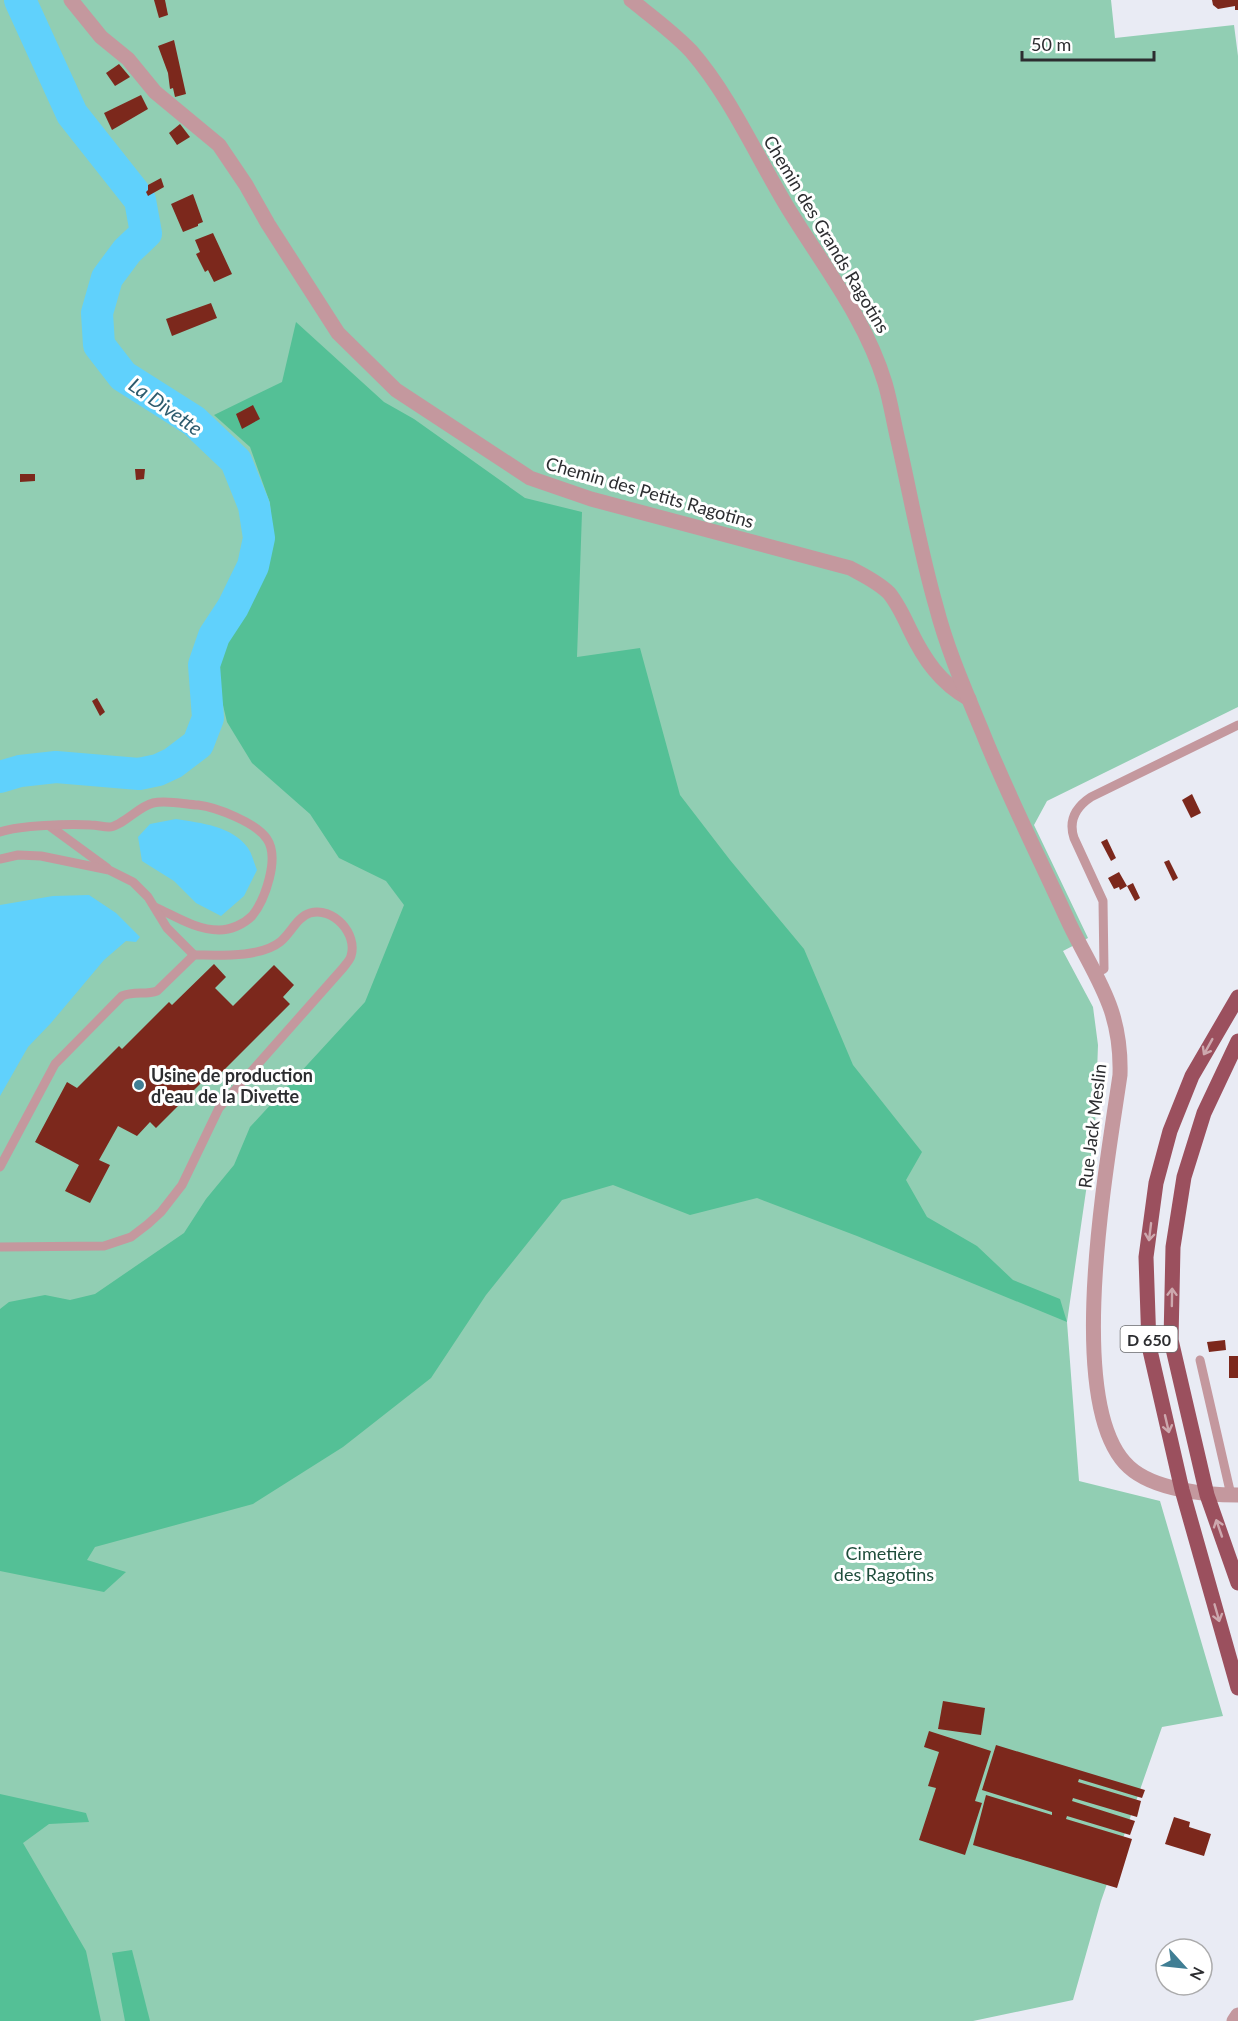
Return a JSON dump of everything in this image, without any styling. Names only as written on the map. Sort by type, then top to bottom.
[{"type":"main road","name":"D 650","points":[[1238,997],[1192,1076],[1170,1131],[1156,1183],[1146,1257],[1149,1346],[1182,1490],[1238,1688]]},
{"type":"main road","name":"D 650","points":[[1238,1041],[1204,1113],[1184,1177],[1173,1247],[1171,1340],[1207,1495],[1238,1583]]},
{"type":"street","name":"Chemin des Petits Ragotins","points":[[71,0],[101,37],[128,59],[155,92],[219,145],[338,333],[396,390],[530,478],[591,500],[850,568],[888,593],[898,605],[927,661],[951,689],[969,699]]},
{"type":"street","name":"Chemin des Grands Ragotins","points":[[631,0],[690,50],[722,94],[785,204],[852,309],[871,344],[886,385],[935,605],[969,699]]},
{"type":"street","name":"Rue Jack Meslin","points":[[969,699],[1072,928],[1096,973],[1114,1017],[1120,1050],[1120,1075],[1094,1286],[1095,1365],[1101,1410],[1107,1431],[1115,1449],[1128,1467],[1146,1477],[1182,1490],[1207,1495],[1235,1495]]},
{"type":"street","points":[[1234,2021],[1238,2015]]},
{"type":"lane","points":[[1096,973],[1104,969],[1103,902],[1071,828],[1074,815],[1081,804],[1091,797],[1238,725]]},
{"type":"lane","points":[[0,832],[24,828],[92,825],[112,828],[152,803],[166,803],[210,808],[248,824],[267,839],[272,857],[267,888],[251,917],[240,925],[228,930],[205,928],[190,924],[155,907]]},
{"type":"lane","points":[[50,827],[109,870],[133,882],[148,897],[167,928],[194,955]]},
{"type":"lane","points":[[0,859],[18,855],[41,856],[109,870]]},
{"type":"lane","points":[[0,1167],[55,1065],[122,996],[158,991],[194,955],[233,954],[269,948],[280,942],[297,922],[309,913],[319,912],[331,915],[341,922],[348,932],[352,944],[351,956],[343,968],[219,1108],[182,1185],[161,1212],[148,1224],[131,1237],[104,1246],[0,1247]]},
{"type":"lane","points":[[1200,1360],[1235,1495]]},
{"type":"green space","name":"Cimetière des Ragotins","points":[[0,0],[1111,0],[1115,38],[1234,25],[1238,56],[1238,707],[1047,801],[1034,825],[1088,938],[1063,951],[1093,1007],[1098,1045],[1095,1129],[1067,1322],[1079,1481],[1160,1501],[1223,1716],[1162,1727],[1101,1901],[1073,2000],[973,2021],[0,2021]]},
{"type":"green space","points":[[296,322],[384,402],[414,419],[525,498],[582,512],[577,657],[640,648],[680,795],[730,860],[804,949],[853,1065],[922,1152],[906,1180],[927,1217],[977,1246],[1013,1280],[1060,1299],[1067,1322],[857,1236],[757,1198],[690,1215],[613,1185],[562,1200],[486,1295],[431,1378],[343,1447],[253,1504],[95,1547],[87,1560],[126,1572],[104,1592],[0,1571],[0,1309],[9,1302],[45,1295],[70,1300],[95,1294],[184,1233],[206,1199],[234,1165],[250,1127],[365,1002],[404,905],[386,881],[339,858],[310,814],[252,763],[227,722],[214,668],[273,548],[270,503],[250,447],[214,415],[282,382]]},
{"type":"green space","points":[[0,1794],[86,1813],[89,1822],[49,1824],[23,1843],[86,1951],[101,2021],[0,2021]]},
{"type":"green space","points":[[132,1950],[150,2021],[125,2021],[112,1953]]},
{"type":"water","points":[[176,819],[225,830],[241,841],[251,853],[257,870],[244,896],[221,916],[196,903],[174,881],[142,861],[138,837],[150,824]]},
{"type":"water","points":[[89,895],[116,913],[140,937],[136,942],[126,941],[104,960],[28,1047],[0,1096],[0,905],[53,896]]},
{"type":"building","points":[[154,0],[165,0],[168,15],[159,18]]},
{"type":"building","points":[[1212,0],[1238,0],[1238,10],[1235,10],[1235,6],[1218,9],[1213,5]]},
{"type":"building","points":[[174,40],[186,94],[175,97],[173,88],[170,89],[168,73],[158,46]]},
{"type":"building","points":[[119,64],[130,77],[115,86],[106,73]]},
{"type":"building","points":[[141,95],[148,109],[112,130],[104,113]]},
{"type":"building","points":[[180,124],[190,137],[177,145],[169,133]]},
{"type":"building","points":[[161,178],[164,187],[148,196],[146,192],[148,185]]},
{"type":"building","points":[[193,194],[203,222],[183,232],[171,204]]},
{"type":"building","points":[[213,233],[232,274],[214,282],[208,270],[205,272],[196,254],[200,252],[195,240]]},
{"type":"building","points":[[211,303],[217,318],[172,336],[166,319]]},
{"type":"building","points":[[253,405],[260,419],[242,429],[236,414]]},
{"type":"building","points":[[135,469],[145,469],[144,479],[136,480]]},
{"type":"building","points":[[20,474],[35,474],[35,481],[20,482]]},
{"type":"building","points":[[97,698],[105,712],[100,716],[92,701]]},
{"type":"building","points":[[1192,794],[1201,813],[1191,818],[1182,800]]},
{"type":"building","points":[[1107,839],[1116,858],[1111,861],[1101,842]]},
{"type":"building","points":[[1169,860],[1178,878],[1173,881],[1164,862]]},
{"type":"building","points":[[1119,872],[1127,886],[1120,890],[1119,887],[1114,889],[1108,878]]},
{"type":"building","points":[[1133,883],[1140,898],[1135,901],[1127,886]]},
{"type":"building","name":"Usine de production d'eau de la Divette","points":[[214,964],[226,977],[215,988],[233,1006],[274,965],[294,985],[283,997],[290,1004],[211,1083],[206,1078],[156,1128],[150,1122],[137,1136],[118,1126],[99,1160],[110,1165],[90,1203],[65,1191],[79,1165],[35,1142],[67,1082],[77,1088],[119,1046],[122,1049],[169,1002],[172,1005]]},
{"type":"building","points":[[1225,1340],[1226,1350],[1209,1352],[1207,1342]]},
{"type":"building","points":[[1229,1356],[1238,1356],[1238,1378],[1229,1378]]},
{"type":"building","points":[[943,1701],[985,1708],[981,1735],[938,1729]]},
{"type":"building","points":[[929,1731],[991,1751],[975,1801],[982,1803],[965,1855],[919,1840],[936,1788],[928,1786],[939,1752],[924,1747]]},
{"type":"building","points":[[996,1745],[1145,1790],[1142,1798],[1079,1779],[1078,1782],[1141,1801],[1137,1817],[1073,1798],[1072,1801],[1135,1821],[1130,1835],[1067,1816],[1066,1819],[1132,1839],[1117,1888],[973,1845],[986,1795],[1052,1815],[1052,1812],[982,1790]]},
{"type":"building","points":[[1174,1817],[1190,1822],[1189,1827],[1211,1834],[1204,1856],[1165,1844]]},
{"type":"waterway","name":"La Divette","points":[[0,777],[20,771],[56,767],[139,774],[158,770],[173,763],[198,744],[208,718],[204,665],[214,636],[233,607],[253,566],[259,538],[254,506],[236,461],[194,421],[123,376],[99,345],[97,313],[107,278],[127,251],[146,233],[140,200],[72,114],[20,0]]},
{"type":"place","name":"Usine de production d'eau de la Divette","points":[[139,1085]]}]
